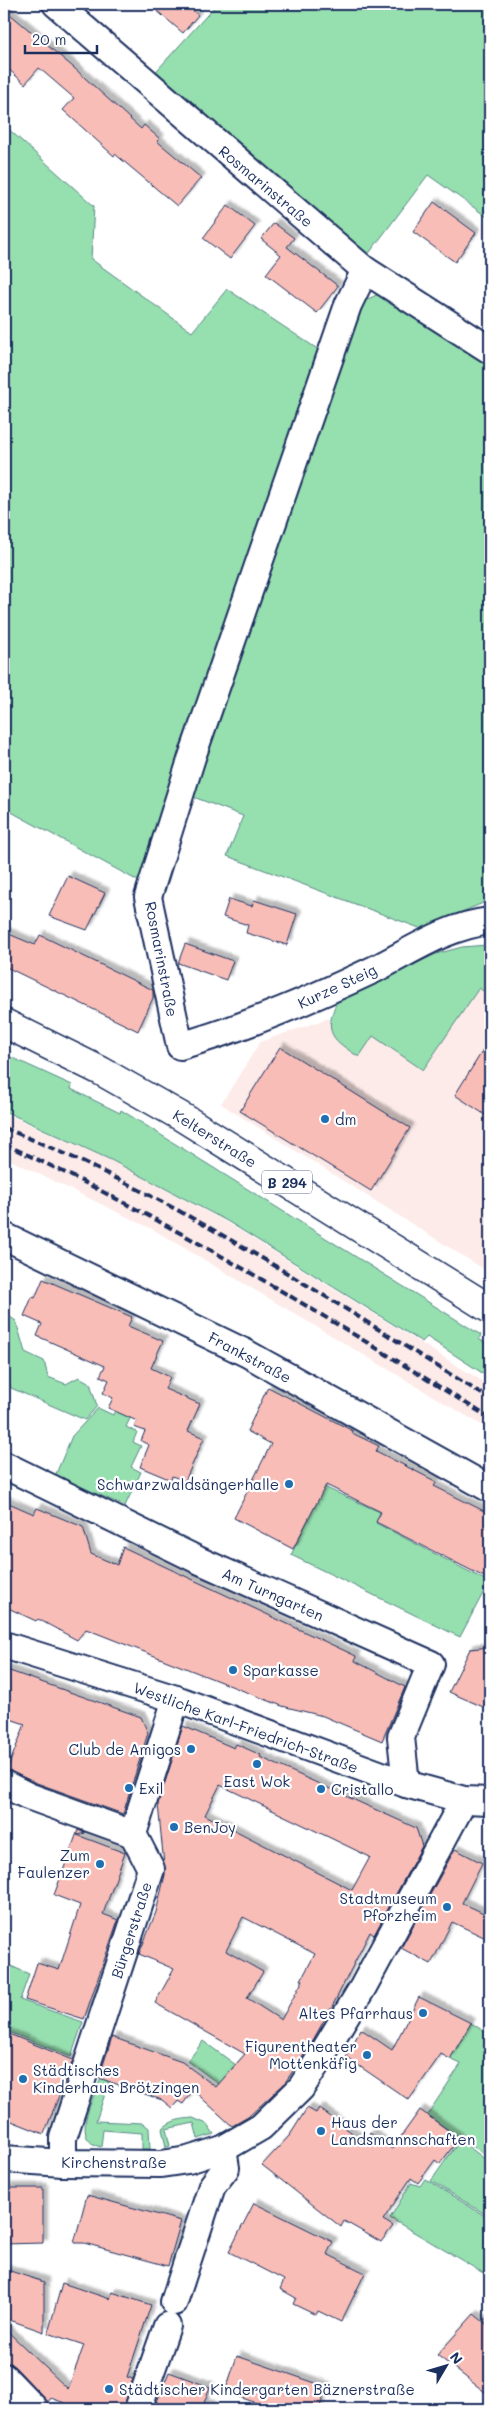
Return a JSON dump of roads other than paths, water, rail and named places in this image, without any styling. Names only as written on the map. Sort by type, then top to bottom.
[{"type":"main road","name":"Kelterstraße","points":[[4,1023],[101,1071],[182,1117],[480,1303],[490,1320]]},
{"type":"street","name":"Rosmarinstraße","points":[[56,4],[365,270],[490,350]]},
{"type":"street","name":"Rosmarinstraße","points":[[180,1046],[148,897],[192,757],[348,305],[365,270]]},
{"type":"street","name":"Kurze Steig","points":[[180,1046],[212,1037],[291,1007],[376,968],[443,933],[471,924],[490,922]]},
{"type":"street","name":"Frankstraße","points":[[4,1236],[246,1353],[490,1489]]},
{"type":"street","name":"Am Turngarten","points":[[4,1464],[216,1568],[431,1664],[402,1737],[406,1784]]},
{"type":"street","name":"Westliche Karl-Friedrich-Straße","points":[[4,1645],[176,1699],[406,1784],[464,1800],[490,1801]]},
{"type":"street","points":[[4,1784],[28,1796],[134,1834],[176,1699]]},
{"type":"street","name":"Kirchenstraße","points":[[4,2159],[63,2163],[161,2164],[188,2160],[223,2149],[261,2126],[301,2088],[364,1987],[464,1800]]},
{"type":"street","name":"Bürgerstraße","points":[[63,2163],[63,2138],[151,1869],[134,1834]]},
{"type":"street","points":[[138,2409],[212,2186],[226,2168],[223,2149]]},
{"type":"street","points":[[4,2377],[35,2409]]},
{"type":"railway","points":[[4,1128],[68,1155],[192,1218],[313,1289],[490,1399]]},
{"type":"railway","points":[[4,1144],[67,1174],[191,1239],[312,1309],[490,1418]]},
{"type":"place","name":"dm","points":[[325,1119]]},
{"type":"place","name":"Schwarzwaldsängerhalle","points":[[289,1484]]},
{"type":"place","name":"Sparkasse","points":[[233,1670]]},
{"type":"place","name":"Club de Amigos","points":[[191,1749]]},
{"type":"place","name":"East Wok","points":[[257,1764]]},
{"type":"place","name":"Exil","points":[[129,1788]]},
{"type":"place","name":"Cristallo","points":[[321,1789]]},
{"type":"place","name":"BenJoy","points":[[174,1827]]},
{"type":"place","name":"Zum Faulenzer","points":[[100,1864]]},
{"type":"place","name":"Stadtmuseum Pforzheim","points":[[447,1907]]},
{"type":"place","name":"Altes Pfarrhaus","points":[[423,2013]]},
{"type":"place","name":"Figurentheater Mottenkäfig","points":[[367,2055]]},
{"type":"place","name":"Städtisches Kinderhaus Brötzingen","points":[[23,2079]]},
{"type":"place","name":"Haus der Landsmannschaften","points":[[321,2131]]},
{"type":"place","name":"Städtischer Kindergarten Bäznerstraße","points":[[109,2389]]}]
